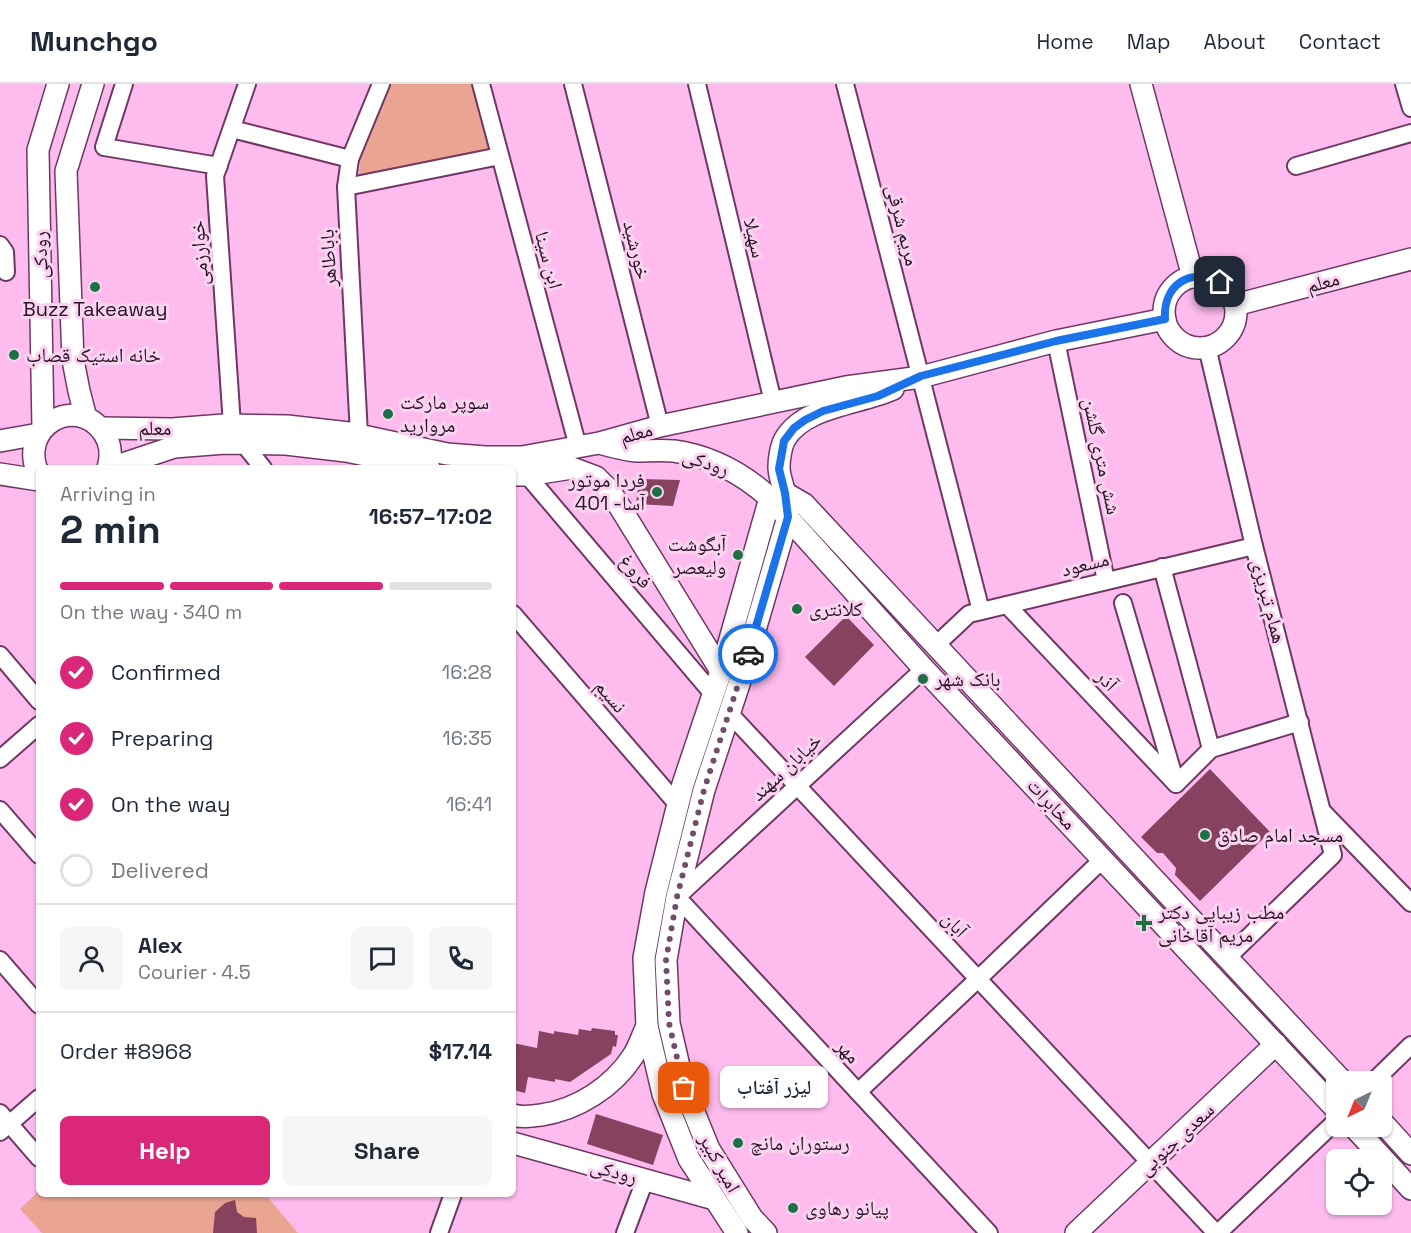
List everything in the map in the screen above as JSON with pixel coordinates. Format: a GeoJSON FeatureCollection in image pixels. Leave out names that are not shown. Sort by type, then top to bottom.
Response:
{"type":"FeatureCollection","features":[{"type":"Feature","properties":{"kind":"main road","name":"رودکی"},"geometry":{"type":"LineString","coordinates":[[36,469],[33,450],[41,431],[38,150],[58,84]]}},
{"type":"Feature","properties":{"kind":"main road","name":"رودکی"},"geometry":{"type":"LineString","coordinates":[[93,84],[66,171],[73,360],[79,391],[93,423],[105,435],[117,465]]}},
{"type":"Feature","properties":{"kind":"main road"},"geometry":{"type":"LineString","coordinates":[[1141,84],[1193,277]]}},
{"type":"Feature","properties":{"kind":"main road","name":"معلم"},"geometry":{"type":"LineString","coordinates":[[1235,305],[1411,259]]}},
{"type":"Feature","properties":{"kind":"main road"},"geometry":{"type":"LineString","coordinates":[[1203,276],[1220,282],[1227,288],[1235,305],[1234,324],[1230,332],[1224,339],[1207,347],[1198,348],[1180,341],[1173,335],[1165,319],[1164,309],[1170,292],[1185,279],[1193,277],[1203,276]]}},
{"type":"Feature","properties":{"kind":"main road","name":"معلم"},"geometry":{"type":"LineString","coordinates":[[0,441],[41,431],[59,418],[77,416],[93,423],[172,429],[232,425],[287,426],[359,435],[447,453],[522,457],[599,443],[660,426],[846,387],[921,376],[1056,341],[1165,319]]}},
{"type":"Feature","properties":{"kind":"main road"},"geometry":{"type":"LineString","coordinates":[[777,495],[780,456],[784,441],[794,428],[823,411],[878,396],[921,376]]}},
{"type":"Feature","properties":{"kind":"main road","name":"معلم"},"geometry":{"type":"LineString","coordinates":[[124,465],[174,447],[225,443],[286,444],[346,451],[383,463],[401,465]]}},
{"type":"Feature","properties":{"kind":"main road","name":"رودکی"},"geometry":{"type":"LineString","coordinates":[[599,443],[633,451],[672,451],[701,456],[733,470],[777,495]]}},
{"type":"Feature","properties":{"kind":"main road"},"geometry":{"type":"LineString","coordinates":[[520,475],[572,468],[596,477],[610,490],[720,672],[741,678]]}},
{"type":"Feature","properties":{"kind":"main road"},"geometry":{"type":"LineString","coordinates":[[0,474],[36,480]]}},
{"type":"Feature","properties":{"kind":"main road","name":"مخابرات"},"geometry":{"type":"LineString","coordinates":[[777,495],[788,517],[924,669],[1326,1098]]}},
{"type":"Feature","properties":{"kind":"main road","name":"مخابرات"},"geometry":{"type":"LineString","coordinates":[[777,495],[804,504],[1334,1071]]}},
{"type":"Feature","properties":{"kind":"main road","name":"امیر کبیر"},"geometry":{"type":"LineString","coordinates":[[737,1233],[689,1159],[663,1094],[647,1026],[644,958],[656,892],[683,784],[777,495]]}},
{"type":"Feature","properties":{"kind":"main road","name":"امیر کبیر"},"geometry":{"type":"LineString","coordinates":[[766,1233],[752,1218],[709,1149],[684,1088],[669,1023],[666,960],[677,897],[704,790],[741,678],[788,517]]}},
{"type":"Feature","properties":{"kind":"main road"},"geometry":{"type":"LineString","coordinates":[[1057,810],[1073,792]]}},
{"type":"Feature","properties":{"kind":"main road"},"geometry":{"type":"LineString","coordinates":[[516,1116],[554,1113],[585,1101],[612,1082],[633,1056],[647,1026]]}},
{"type":"Feature","properties":{"kind":"main road","name":"سعدى جنوبی"},"geometry":{"type":"LineString","coordinates":[[1076,1233],[1276,1044]]}},
{"type":"Feature","properties":{"kind":"main road"},"geometry":{"type":"LineString","coordinates":[[1392,1133],[1411,1154]]}},
{"type":"Feature","properties":{"kind":"main road"},"geometry":{"type":"LineString","coordinates":[[1363,1137],[1411,1189]]}},
{"type":"Feature","properties":{"kind":"main road","name":"رودکى"},"geometry":{"type":"LineString","coordinates":[[516,1144],[714,1198]]}},
{"type":"Feature","properties":{"kind":"street"},"geometry":{"type":"LineString","coordinates":[[124,84],[104,147],[219,166]]}},
{"type":"Feature","properties":{"kind":"street","name":"خوارزمی"},"geometry":{"type":"LineString","coordinates":[[232,425],[215,176],[247,84]]}},
{"type":"Feature","properties":{"kind":"street","name":"باباطاهر"},"geometry":{"type":"LineString","coordinates":[[359,435],[346,187],[350,159],[381,84]]}},
{"type":"Feature","properties":{"kind":"street","name":"ابن سینا"},"geometry":{"type":"LineString","coordinates":[[481,84],[578,447]]}},
{"type":"Feature","properties":{"kind":"street","name":"خورشید"},"geometry":{"type":"LineString","coordinates":[[573,84],[660,426]]}},
{"type":"Feature","properties":{"kind":"street","name":"سهیلا"},"geometry":{"type":"LineString","coordinates":[[697,84],[773,402]]}},
{"type":"Feature","properties":{"kind":"street","name":"مریم شرقی"},"geometry":{"type":"LineString","coordinates":[[845,84],[981,611]]}},
{"type":"Feature","properties":{"kind":"street"},"geometry":{"type":"LineString","coordinates":[[1404,84],[1411,108]]}},
{"type":"Feature","properties":{"kind":"street"},"geometry":{"type":"LineString","coordinates":[[232,129],[350,159]]}},
{"type":"Feature","properties":{"kind":"street"},"geometry":{"type":"LineString","coordinates":[[1296,166],[1411,133]]}},
{"type":"Feature","properties":{"kind":"street"},"geometry":{"type":"LineString","coordinates":[[346,187],[500,156]]}},
{"type":"Feature","properties":{"kind":"street"},"geometry":{"type":"LineString","coordinates":[[0,245],[5,252],[3,272],[23,268]]}},
{"type":"Feature","properties":{"kind":"street","name":"شش متری گلشن"},"geometry":{"type":"LineString","coordinates":[[1056,341],[1106,580]]}},
{"type":"Feature","properties":{"kind":"street","name":"همام تبریزی"},"geometry":{"type":"LineString","coordinates":[[1207,347],[1254,546],[1333,855],[1228,957]]}},
{"type":"Feature","properties":{"kind":"street"},"geometry":{"type":"LineString","coordinates":[[243,443],[261,465]]}},
{"type":"Feature","properties":{"kind":"street","name":"فروغ"},"geometry":{"type":"LineString","coordinates":[[520,475],[713,694]]}},
{"type":"Feature","properties":{"kind":"street","name":"مسعود"},"geometry":{"type":"LineString","coordinates":[[936,645],[969,614],[1254,546]]}},
{"type":"Feature","properties":{"kind":"street"},"geometry":{"type":"LineString","coordinates":[[1162,567],[1211,749]]}},
{"type":"Feature","properties":{"kind":"street"},"geometry":{"type":"LineString","coordinates":[[1123,603],[1176,784],[1211,749],[1300,722]]}},
{"type":"Feature","properties":{"kind":"street","name":"آذر"},"geometry":{"type":"LineString","coordinates":[[1007,605],[1176,784]]}},
{"type":"Feature","properties":{"kind":"street","name":"نسیم"},"geometry":{"type":"LineString","coordinates":[[516,617],[678,805]]}},
{"type":"Feature","properties":{"kind":"street"},"geometry":{"type":"LineString","coordinates":[[0,655],[36,697]]}},
{"type":"Feature","properties":{"kind":"street","name":"خیابان سهند"},"geometry":{"type":"LineString","coordinates":[[677,897],[924,669]]}},
{"type":"Feature","properties":{"kind":"street","name":"آبان"},"geometry":{"type":"LineString","coordinates":[[729,713],[1217,1233]]}},
{"type":"Feature","properties":{"kind":"street"},"geometry":{"type":"LineString","coordinates":[[0,759],[36,728]]}},
{"type":"Feature","properties":{"kind":"street"},"geometry":{"type":"LineString","coordinates":[[0,810],[36,852]]}},
{"type":"Feature","properties":{"kind":"street"},"geometry":{"type":"LineString","coordinates":[[1322,810],[1411,903]]}},
{"type":"Feature","properties":{"kind":"street"},"geometry":{"type":"LineString","coordinates":[[858,1092],[1103,859]]}},
{"type":"Feature","properties":{"kind":"street"},"geometry":{"type":"LineString","coordinates":[[656,892],[677,897]]}},
{"type":"Feature","properties":{"kind":"street","name":"مهر"},"geometry":{"type":"LineString","coordinates":[[677,897],[989,1233]]}},
{"type":"Feature","properties":{"kind":"street"},"geometry":{"type":"LineString","coordinates":[[0,960],[36,1002]]}},
{"type":"Feature","properties":{"kind":"street"},"geometry":{"type":"LineString","coordinates":[[1384,1071],[1411,1045]]}},
{"type":"Feature","properties":{"kind":"street"},"geometry":{"type":"LineString","coordinates":[[36,1100],[3,1123],[36,1155]]}},
{"type":"Feature","properties":{"kind":"street"},"geometry":{"type":"LineString","coordinates":[[1217,1233],[1326,1130]]}},
{"type":"Feature","properties":{"kind":"street"},"geometry":{"type":"LineString","coordinates":[[625,1233],[645,1180]]}},
{"type":"Feature","properties":{"kind":"street"},"geometry":{"type":"LineString","coordinates":[[439,1233],[452,1197]]}},
{"type":"Feature","properties":{"kind":"shaded area"},"geometry":{"type":"Polygon","coordinates":[[[388,84],[476,84],[494,152],[358,179],[362,150],[388,84]]]}},
{"type":"Feature","properties":{"kind":"shaded area"},"geometry":{"type":"Polygon","coordinates":[[[36,1194],[36,1197],[268,1197],[298,1233],[42,1233],[20,1209],[36,1194]]]}},
{"type":"Feature","properties":{"kind":"building","name":"فردا موتور 401 -آسا"},"geometry":{"type":"Polygon","coordinates":[[[639,479],[680,480],[673,506],[636,504],[639,479]]]}},
{"type":"Feature","properties":{"kind":"building"},"geometry":{"type":"Polygon","coordinates":[[[846,616],[874,645],[834,686],[805,657],[846,616]]]}},
{"type":"Feature","properties":{"kind":"building","name":"مسجد امام صادق"},"geometry":{"type":"Polygon","coordinates":[[[1210,769],[1270,832],[1200,901],[1175,875],[1176,868],[1163,853],[1157,853],[1141,837],[1210,769]]]}},
{"type":"Feature","properties":{"kind":"building"},"geometry":{"type":"Polygon","coordinates":[[[592,1028],[615,1031],[615,1035],[618,1035],[616,1047],[613,1046],[611,1054],[570,1082],[528,1077],[525,1093],[516,1091],[516,1044],[537,1048],[539,1031],[578,1035],[579,1029],[591,1031],[592,1028]]]}},
{"type":"Feature","properties":{"kind":"building"},"geometry":{"type":"Polygon","coordinates":[[[596,1114],[663,1135],[653,1165],[587,1144],[596,1114]]]}},
{"type":"Feature","properties":{"kind":"building"},"geometry":{"type":"Polygon","coordinates":[[[235,1200],[237,1212],[244,1217],[256,1218],[257,1233],[213,1233],[215,1212],[225,1203],[235,1200]]]}},
{"type":"Feature","properties":{"kind":"way so far"},"geometry":{"type":"LineString","coordinates":[[684,1088],[669,1023],[666,960],[677,897],[704,790],[748,654]]}},
{"type":"Feature","properties":{"kind":"place","name":"Buzz Takeaway"},"geometry":{"type":"Point","coordinates":[95,287]}},
{"type":"Feature","properties":{"kind":"place","name":"خانه استیک قصاب"},"geometry":{"type":"Point","coordinates":[14,355]}},
{"type":"Feature","properties":{"kind":"place","name":"سوپر مارکت مروارید"},"geometry":{"type":"Point","coordinates":[388,414]}},
{"type":"Feature","properties":{"kind":"place","name":"فردا موتور 401 -آسا"},"geometry":{"type":"Point","coordinates":[657,492]}},
{"type":"Feature","properties":{"kind":"place","name":"آبگوشت ولیعصر"},"geometry":{"type":"Point","coordinates":[738,555]}},
{"type":"Feature","properties":{"kind":"place","name":"کلانتری"},"geometry":{"type":"Point","coordinates":[797,609]}},
{"type":"Feature","properties":{"kind":"place","name":"بانک شهر"},"geometry":{"type":"Point","coordinates":[923,679]}},
{"type":"Feature","properties":{"kind":"place","name":"مسجد امام صادق"},"geometry":{"type":"Point","coordinates":[1205,835]}},
{"type":"Feature","properties":{"kind":"place","name":"مطب زیبایی دکتر مریم آقاخانی"},"geometry":{"type":"Point","coordinates":[1144,923]}},
{"type":"Feature","properties":{"kind":"place","name":"لیزر آفتاب"},"geometry":{"type":"Point","coordinates":[684,1088]}},
{"type":"Feature","properties":{"kind":"place","name":"رستوران مانچ"},"geometry":{"type":"Point","coordinates":[738,1143]}},
{"type":"Feature","properties":{"kind":"place","name":"پیانو رهاوی"},"geometry":{"type":"Point","coordinates":[793,1208]}},
{"type":"Feature","properties":{"kind":"route"},"geometry":{"type":"LineString","coordinates":[[748,654],[788,517],[779,469],[784,441],[794,428],[823,411],[878,396],[921,376],[1056,341],[1165,319],[1166,300],[1170,292],[1185,279],[1203,276],[1220,282]]}}]}
